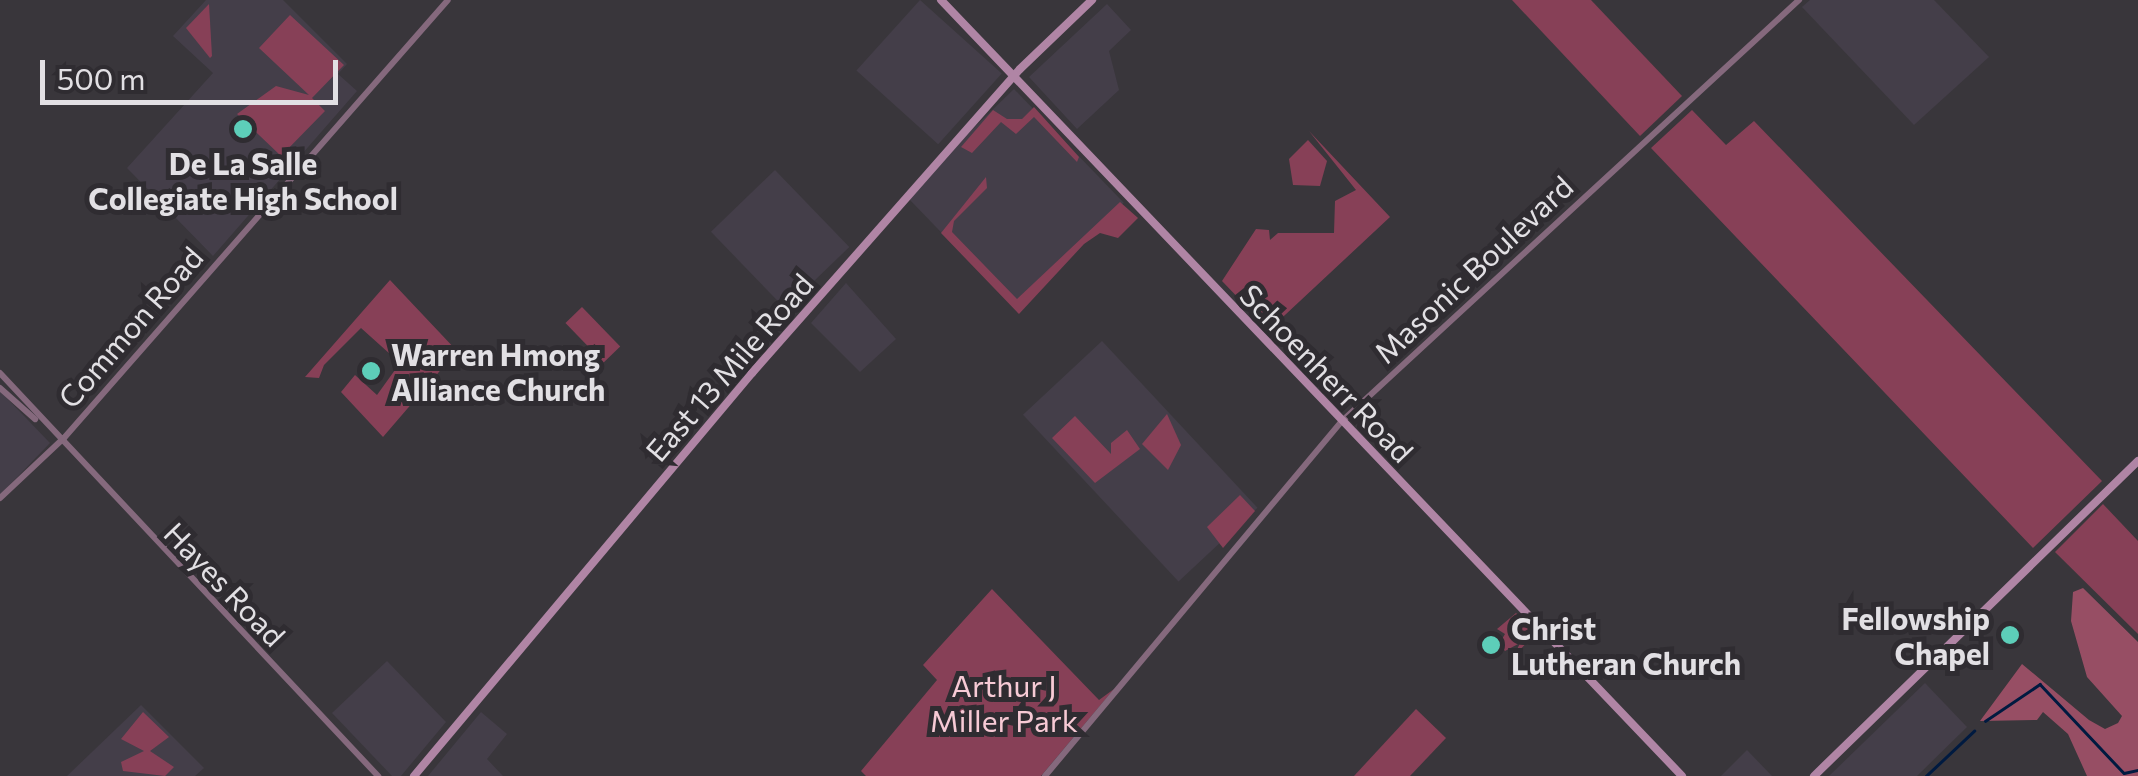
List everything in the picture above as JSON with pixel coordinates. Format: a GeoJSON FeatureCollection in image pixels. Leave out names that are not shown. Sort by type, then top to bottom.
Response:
{"type":"FeatureCollection","features":[{"type":"Feature","properties":{"kind":"main road","name":"Schoenherr Road"},"geometry":{"type":"LineString","coordinates":[[941,0],[1682,776]]}},
{"type":"Feature","properties":{"kind":"main road","name":"East 13 Mile Road"},"geometry":{"type":"LineString","coordinates":[[414,776],[731,398],[1014,76],[1092,0]]}},
{"type":"Feature","properties":{"kind":"main road"},"geometry":{"type":"LineString","coordinates":[[1814,776],[2138,460]]}},
{"type":"Feature","properties":{"kind":"street","name":"Common Road"},"geometry":{"type":"LineString","coordinates":[[0,498],[59,442],[448,0]]}},
{"type":"Feature","properties":{"kind":"street","name":"Masonic Boulevard"},"geometry":{"type":"LineString","coordinates":[[1045,776],[1341,422],[1799,0]]}},
{"type":"Feature","properties":{"kind":"street","name":"Hayes Road"},"geometry":{"type":"LineString","coordinates":[[1,380],[378,776]]}},
{"type":"Feature","properties":{"kind":"shaded area","name":"De La Salle Collegiate High School"},"geometry":{"type":"Polygon","coordinates":[[[206,0],[283,0],[347,64],[338,74],[357,91],[213,256],[127,168],[213,73],[173,36],[206,0]]]}},
{"type":"Feature","properties":{"kind":"shaded area"},"geometry":{"type":"Polygon","coordinates":[[[920,0],[1002,74],[938,144],[856,71],[920,0]]]}},
{"type":"Feature","properties":{"kind":"shaded area"},"geometry":{"type":"Polygon","coordinates":[[[1810,0],[1934,0],[1989,57],[1914,125],[1802,7],[1810,0]]]}},
{"type":"Feature","properties":{"kind":"shaded area"},"geometry":{"type":"Polygon","coordinates":[[[1107,4],[1131,30],[1109,51],[1119,90],[1077,129],[1029,77],[1107,4]]]}},
{"type":"Feature","properties":{"kind":"shaded area"},"geometry":{"type":"Polygon","coordinates":[[[1014,89],[1124,203],[1014,308],[905,195],[1014,89]]]}},
{"type":"Feature","properties":{"kind":"shaded area"},"geometry":{"type":"Polygon","coordinates":[[[775,170],[849,247],[785,309],[711,232],[775,170]]]}},
{"type":"Feature","properties":{"kind":"shaded area"},"geometry":{"type":"Polygon","coordinates":[[[846,283],[896,339],[860,372],[811,323],[846,283]]]}},
{"type":"Feature","properties":{"kind":"shaded area"},"geometry":{"type":"Polygon","coordinates":[[[1102,341],[1257,508],[1179,581],[1023,415],[1102,341]]]}},
{"type":"Feature","properties":{"kind":"shaded area"},"geometry":{"type":"Polygon","coordinates":[[[0,391],[50,443],[0,495],[0,391]]]}},
{"type":"Feature","properties":{"kind":"shaded area"},"geometry":{"type":"Polygon","coordinates":[[[2083,588],[2138,642],[2138,776],[2087,776],[2068,734],[2043,712],[2037,720],[1980,721],[2022,664],[2089,720],[2105,729],[2118,723],[2122,716],[2087,677],[2071,621],[2073,592],[2083,588]]]}},
{"type":"Feature","properties":{"kind":"shaded area"},"geometry":{"type":"Polygon","coordinates":[[[387,661],[446,722],[401,776],[392,776],[332,713],[387,661]]]}},
{"type":"Feature","properties":{"kind":"shaded area"},"geometry":{"type":"Polygon","coordinates":[[[1925,683],[1967,727],[1917,776],[1829,776],[1925,683]]]}},
{"type":"Feature","properties":{"kind":"shaded area"},"geometry":{"type":"Polygon","coordinates":[[[141,705],[204,768],[195,776],[67,776],[141,705]]]}},
{"type":"Feature","properties":{"kind":"shaded area"},"geometry":{"type":"Polygon","coordinates":[[[481,712],[507,734],[487,759],[503,776],[428,776],[481,712]]]}},
{"type":"Feature","properties":{"kind":"shaded area"},"geometry":{"type":"Polygon","coordinates":[[[1747,750],[1772,776],[1721,776],[1747,750]]]}},
{"type":"Feature","properties":{"kind":"green space"},"geometry":{"type":"Polygon","coordinates":[[[1512,0],[1591,0],[1682,96],[1640,136],[1512,0]]]}},
{"type":"Feature","properties":{"kind":"green space"},"geometry":{"type":"Polygon","coordinates":[[[209,4],[212,56],[210,58],[186,28],[209,4]]]}},
{"type":"Feature","properties":{"kind":"green space"},"geometry":{"type":"Polygon","coordinates":[[[290,15],[344,65],[312,98],[325,111],[281,156],[237,114],[276,86],[309,95],[259,48],[290,15]]]}},
{"type":"Feature","properties":{"kind":"green space"},"geometry":{"type":"Polygon","coordinates":[[[1034,107],[1079,157],[1077,162],[1034,117],[1016,134],[1001,122],[972,153],[961,147],[993,110],[1007,119],[1022,119],[1034,107]]]}},
{"type":"Feature","properties":{"kind":"green space"},"geometry":{"type":"Polygon","coordinates":[[[1692,110],[1726,145],[1754,121],[2102,481],[2033,548],[1651,148],[1692,110]]]}},
{"type":"Feature","properties":{"kind":"green space"},"geometry":{"type":"Polygon","coordinates":[[[1309,131],[1390,217],[1269,330],[1222,281],[1256,229],[1269,230],[1270,240],[1278,233],[1334,233],[1335,201],[1356,190],[1309,131]]]}},
{"type":"Feature","properties":{"kind":"green space"},"geometry":{"type":"Polygon","coordinates":[[[1308,140],[1327,161],[1320,186],[1293,185],[1289,159],[1308,140]]]}},
{"type":"Feature","properties":{"kind":"green space"},"geometry":{"type":"Polygon","coordinates":[[[986,177],[987,188],[954,221],[952,232],[1017,299],[1120,202],[1138,218],[1118,238],[1100,233],[1084,244],[1019,314],[941,233],[986,177]]]}},
{"type":"Feature","properties":{"kind":"green space"},"geometry":{"type":"Polygon","coordinates":[[[390,280],[457,351],[383,437],[341,392],[355,375],[377,395],[400,363],[361,328],[324,365],[319,378],[305,377],[390,280]]]}},
{"type":"Feature","properties":{"kind":"green space"},"geometry":{"type":"Polygon","coordinates":[[[582,307],[620,347],[604,363],[565,323],[582,307]]]}},
{"type":"Feature","properties":{"kind":"green space"},"geometry":{"type":"Polygon","coordinates":[[[1167,414],[1181,445],[1168,470],[1142,444],[1167,414]]]}},
{"type":"Feature","properties":{"kind":"green space"},"geometry":{"type":"Polygon","coordinates":[[[1075,416],[1111,454],[1111,443],[1127,430],[1140,449],[1095,483],[1052,438],[1075,416]]]}},
{"type":"Feature","properties":{"kind":"green space"},"geometry":{"type":"Polygon","coordinates":[[[1240,495],[1255,511],[1223,548],[1207,527],[1240,495]]]}},
{"type":"Feature","properties":{"kind":"green space"},"geometry":{"type":"Polygon","coordinates":[[[2103,504],[2138,541],[2138,634],[2055,552],[2103,504]]]}},
{"type":"Feature","properties":{"kind":"green space","name":"Arthur J Miller Park"},"geometry":{"type":"Polygon","coordinates":[[[992,589],[1099,700],[1114,689],[1041,776],[866,776],[861,771],[937,680],[923,665],[992,589]]]}},
{"type":"Feature","properties":{"kind":"green space"},"geometry":{"type":"Polygon","coordinates":[[[1516,613],[1536,633],[1514,656],[1520,643],[1505,651],[1499,644],[1505,634],[1497,629],[1516,613]]]}},
{"type":"Feature","properties":{"kind":"green space"},"geometry":{"type":"Polygon","coordinates":[[[1416,709],[1446,738],[1410,776],[1354,776],[1416,709]]]}},
{"type":"Feature","properties":{"kind":"green space"},"geometry":{"type":"Polygon","coordinates":[[[143,712],[169,737],[150,751],[174,767],[165,776],[123,771],[121,762],[144,751],[121,739],[143,712]]]}},
{"type":"Feature","properties":{"kind":"waterway"},"geometry":{"type":"LineString","coordinates":[[1985,721],[2040,684],[2124,773],[2138,770]]}},
{"type":"Feature","properties":{"kind":"waterway"},"geometry":{"type":"LineString","coordinates":[[1926,776],[1974,731]]}},
{"type":"Feature","properties":{"kind":"place","name":"De La Salle Collegiate High School"},"geometry":{"type":"Point","coordinates":[243,129]}},
{"type":"Feature","properties":{"kind":"place","name":"Warren Hmong Alliance Church"},"geometry":{"type":"Point","coordinates":[371,371]}},
{"type":"Feature","properties":{"kind":"place","name":"Fellowship Chapel"},"geometry":{"type":"Point","coordinates":[2010,635]}},
{"type":"Feature","properties":{"kind":"place","name":"Christ Lutheran Church"},"geometry":{"type":"Point","coordinates":[1491,645]}}]}
